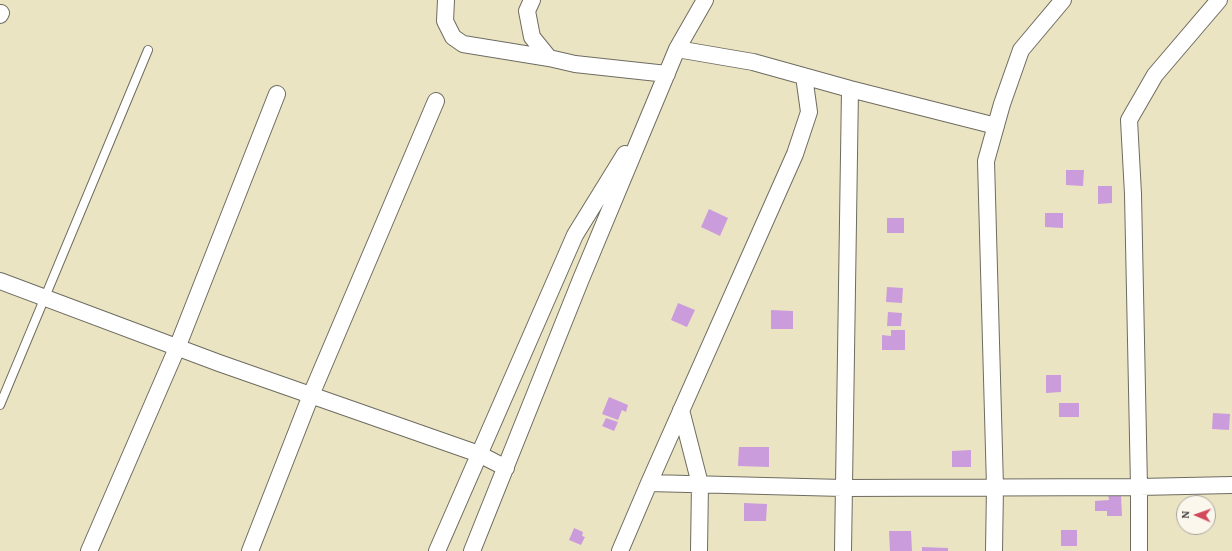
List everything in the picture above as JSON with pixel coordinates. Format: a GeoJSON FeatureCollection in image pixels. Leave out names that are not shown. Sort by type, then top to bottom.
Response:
{"type":"FeatureCollection","features":[{"type":"Feature","properties":{"kind":"street"},"geometry":{"type":"LineString","coordinates":[[446,0],[445,21],[453,37],[463,44],[549,58],[575,64],[667,74]]}},
{"type":"Feature","properties":{"kind":"street"},"geometry":{"type":"LineString","coordinates":[[532,0],[527,11],[532,36],[549,58]]}},
{"type":"Feature","properties":{"kind":"street"},"geometry":{"type":"LineString","coordinates":[[472,551],[581,279],[677,49],[705,0]]}},
{"type":"Feature","properties":{"kind":"street"},"geometry":{"type":"LineString","coordinates":[[994,551],[995,487],[986,161],[1002,104],[1021,50],[1063,0]]}},
{"type":"Feature","properties":{"kind":"street"},"geometry":{"type":"LineString","coordinates":[[1139,551],[1133,194],[1129,120],[1154,75],[1218,0]]}},
{"type":"Feature","properties":{"kind":"street"},"geometry":{"type":"LineString","coordinates":[[677,49],[753,62],[850,89],[996,126]]}},
{"type":"Feature","properties":{"kind":"street"},"geometry":{"type":"LineString","coordinates":[[620,551],[795,154],[808,112],[804,76]]}},
{"type":"Feature","properties":{"kind":"street"},"geometry":{"type":"LineString","coordinates":[[843,551],[850,89]]}},
{"type":"Feature","properties":{"kind":"street"},"geometry":{"type":"LineString","coordinates":[[89,551],[177,348],[277,94]]}},
{"type":"Feature","properties":{"kind":"street"},"geometry":{"type":"LineString","coordinates":[[250,551],[311,395],[436,101]]}},
{"type":"Feature","properties":{"kind":"street"},"geometry":{"type":"LineString","coordinates":[[437,551],[575,235],[651,111]]}},
{"type":"Feature","properties":{"kind":"street"},"geometry":{"type":"LineString","coordinates":[[0,281],[177,348],[479,454],[506,468]]}},
{"type":"Feature","properties":{"kind":"street"},"geometry":{"type":"LineString","coordinates":[[681,410],[700,484],[699,551]]}},
{"type":"Feature","properties":{"kind":"street"},"geometry":{"type":"LineString","coordinates":[[649,483],[843,488],[1139,487],[1232,485]]}},
{"type":"Feature","properties":{"kind":"lane"},"geometry":{"type":"LineString","coordinates":[[0,405],[148,50]]}},
{"type":"Feature","properties":{"kind":"building"},"geometry":{"type":"Polygon","coordinates":[[[1066,170],[1084,170],[1083,186],[1066,185],[1066,170]]]}},
{"type":"Feature","properties":{"kind":"building"},"geometry":{"type":"Polygon","coordinates":[[[1098,186],[1112,186],[1112,203],[1098,204],[1098,186]]]}},
{"type":"Feature","properties":{"kind":"building"},"geometry":{"type":"Polygon","coordinates":[[[709,209],[728,218],[720,236],[701,227],[709,209]]]}},
{"type":"Feature","properties":{"kind":"building"},"geometry":{"type":"Polygon","coordinates":[[[1045,213],[1063,213],[1063,228],[1045,227],[1045,213]]]}},
{"type":"Feature","properties":{"kind":"building"},"geometry":{"type":"Polygon","coordinates":[[[887,218],[904,218],[904,233],[887,233],[887,218]]]}},
{"type":"Feature","properties":{"kind":"building"},"geometry":{"type":"Polygon","coordinates":[[[887,287],[903,288],[902,303],[886,302],[887,287]]]}},
{"type":"Feature","properties":{"kind":"building"},"geometry":{"type":"Polygon","coordinates":[[[678,303],[695,310],[687,327],[671,320],[678,303]]]}},
{"type":"Feature","properties":{"kind":"building"},"geometry":{"type":"Polygon","coordinates":[[[771,310],[793,311],[793,329],[771,329],[771,310]]]}},
{"type":"Feature","properties":{"kind":"building"},"geometry":{"type":"Polygon","coordinates":[[[888,312],[902,313],[901,326],[887,326],[888,312]]]}},
{"type":"Feature","properties":{"kind":"building"},"geometry":{"type":"Polygon","coordinates":[[[891,330],[905,330],[905,350],[882,350],[882,335],[891,336],[891,330]]]}},
{"type":"Feature","properties":{"kind":"building"},"geometry":{"type":"Polygon","coordinates":[[[1046,375],[1061,375],[1061,392],[1046,393],[1046,375]]]}},
{"type":"Feature","properties":{"kind":"building"},"geometry":{"type":"Polygon","coordinates":[[[609,397],[628,405],[626,412],[622,410],[618,420],[602,414],[609,397]]]}},
{"type":"Feature","properties":{"kind":"building"},"geometry":{"type":"Polygon","coordinates":[[[1059,403],[1079,403],[1079,417],[1059,417],[1059,403]]]}},
{"type":"Feature","properties":{"kind":"building"},"geometry":{"type":"Polygon","coordinates":[[[1213,413],[1230,414],[1229,430],[1212,429],[1213,413]]]}},
{"type":"Feature","properties":{"kind":"building"},"geometry":{"type":"Polygon","coordinates":[[[606,418],[618,422],[614,431],[602,426],[606,418]]]}},
{"type":"Feature","properties":{"kind":"building"},"geometry":{"type":"Polygon","coordinates":[[[739,447],[769,447],[769,467],[738,466],[739,447]]]}},
{"type":"Feature","properties":{"kind":"building"},"geometry":{"type":"Polygon","coordinates":[[[971,450],[971,467],[952,467],[952,451],[971,450]]]}},
{"type":"Feature","properties":{"kind":"building"},"geometry":{"type":"Polygon","coordinates":[[[1108,494],[1121,494],[1122,516],[1107,516],[1107,511],[1095,511],[1095,501],[1109,500],[1108,494]]]}},
{"type":"Feature","properties":{"kind":"building"},"geometry":{"type":"Polygon","coordinates":[[[744,503],[767,504],[766,521],[744,521],[744,503]]]}},
{"type":"Feature","properties":{"kind":"building"},"geometry":{"type":"Polygon","coordinates":[[[574,528],[583,532],[582,536],[585,537],[581,545],[569,540],[574,528]]]}},
{"type":"Feature","properties":{"kind":"building"},"geometry":{"type":"Polygon","coordinates":[[[1061,530],[1077,530],[1077,546],[1061,546],[1061,530]]]}},
{"type":"Feature","properties":{"kind":"building"},"geometry":{"type":"Polygon","coordinates":[[[889,531],[911,531],[912,551],[890,551],[889,531]]]}},
{"type":"Feature","properties":{"kind":"building"},"geometry":{"type":"Polygon","coordinates":[[[922,547],[948,548],[948,551],[922,551],[922,547]]]}}]}
